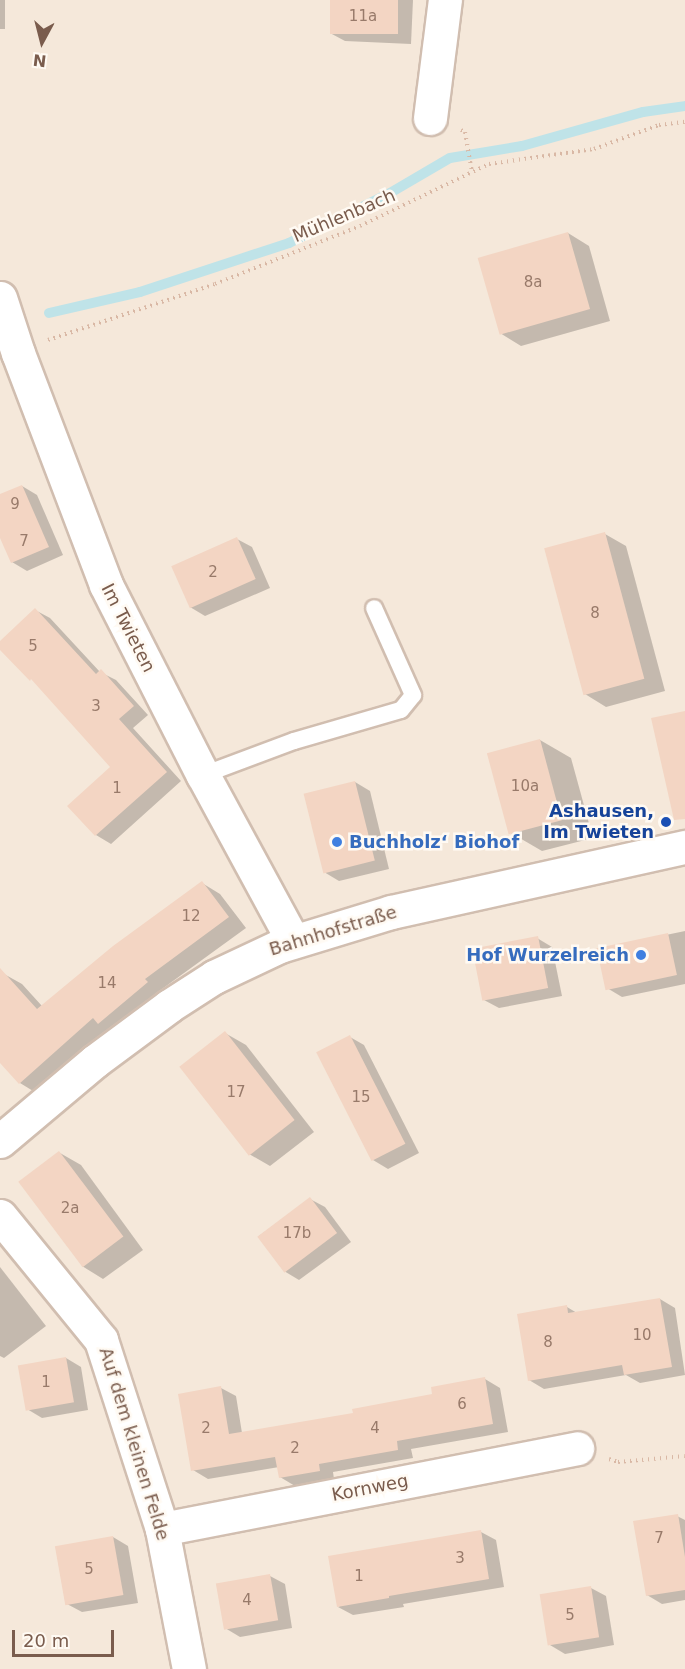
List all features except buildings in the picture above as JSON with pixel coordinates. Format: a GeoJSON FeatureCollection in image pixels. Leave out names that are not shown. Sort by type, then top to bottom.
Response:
{"type":"FeatureCollection","features":[{"type":"Feature","properties":{"kind":"street"},"geometry":{"type":"LineString","coordinates":[[429,118],[445,0]]}},
{"type":"Feature","properties":{"kind":"street","name":"Im Twieten"},"geometry":{"type":"LineString","coordinates":[[0,298],[11,346],[106,585],[203,775],[293,941]]}},
{"type":"Feature","properties":{"kind":"street","name":"Bahnhofstraße"},"geometry":{"type":"LineString","coordinates":[[0,1141],[95,1061],[169,1006],[214,977],[293,941],[391,912],[685,847]]}},
{"type":"Feature","properties":{"kind":"street","name":"Auf dem kleinen Felde"},"geometry":{"type":"LineString","coordinates":[[0,1216],[101,1340],[162,1529],[189,1669]]}},
{"type":"Feature","properties":{"kind":"street","name":"Kornweg"},"geometry":{"type":"LineString","coordinates":[[162,1529],[577,1448]]}},
{"type":"Feature","properties":{"kind":"lane"},"geometry":{"type":"LineString","coordinates":[[203,775],[294,741],[401,710],[413,695],[374,608]]}},
{"type":"Feature","properties":{"kind":"path","name":"Mühlenbach"},"geometry":{"type":"LineString","coordinates":[[11,346],[53,338],[215,284],[360,226],[489,164],[594,149],[658,125],[685,122]]}},
{"type":"Feature","properties":{"kind":"path"},"geometry":{"type":"LineString","coordinates":[[465,132],[472,171]]}},
{"type":"Feature","properties":{"kind":"path"},"geometry":{"type":"LineString","coordinates":[[577,1448],[618,1462],[685,1456]]}},
{"type":"Feature","properties":{"kind":"shaded area"},"geometry":{"type":"Polygon","coordinates":[[[0,0],[685,0],[685,1669],[0,1669],[0,0]]]}},
{"type":"Feature","properties":{"kind":"waterway"},"geometry":{"type":"LineString","coordinates":[[49,313],[140,292],[289,243],[390,193],[450,158],[522,146],[643,112],[685,106]]}},
{"type":"Feature","properties":{"kind":"place","name":"Ashausen, Im Twieten"},"geometry":{"type":"Point","coordinates":[666,822]}},
{"type":"Feature","properties":{"kind":"place","name":"Buchholz‘ Biohof"},"geometry":{"type":"Point","coordinates":[337,842]}},
{"type":"Feature","properties":{"kind":"place","name":"Hof Wurzelreich"},"geometry":{"type":"Point","coordinates":[641,955]}}]}
